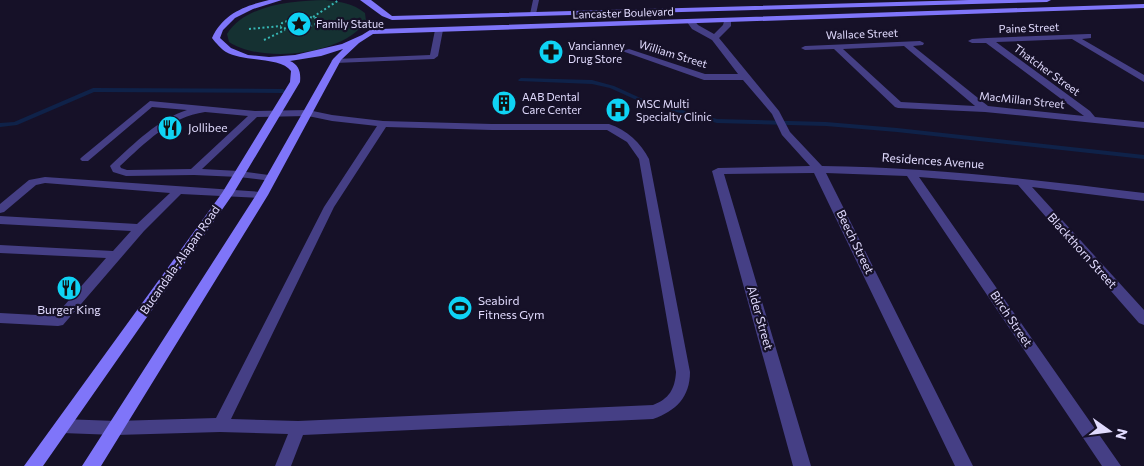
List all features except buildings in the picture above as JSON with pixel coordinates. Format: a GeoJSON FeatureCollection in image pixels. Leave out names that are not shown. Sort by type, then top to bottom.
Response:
{"type":"FeatureCollection","features":[{"type":"Feature","properties":{"kind":"main road"},"geometry":{"type":"LineString","coordinates":[[278,0],[240,13],[226,21],[218,30],[216,38],[220,46],[236,54],[270,59],[300,58],[330,52],[355,43]]}},
{"type":"Feature","properties":{"kind":"main road"},"geometry":{"type":"LineString","coordinates":[[91,466],[262,195],[335,62],[341,54],[380,26],[383,13],[378,7],[364,0]]}},
{"type":"Feature","properties":{"kind":"main road","name":"Lancaster Boulevard"},"geometry":{"type":"LineString","coordinates":[[383,13],[386,17],[392,18],[1047,0]]}},
{"type":"Feature","properties":{"kind":"main road"},"geometry":{"type":"LineString","coordinates":[[240,13],[245,7],[243,2]]}},
{"type":"Feature","properties":{"kind":"main road","name":"Lancaster Boulevard"},"geometry":{"type":"LineString","coordinates":[[373,32],[1144,6]]}},
{"type":"Feature","properties":{"kind":"main road","name":"Bucandala-Alapan Road"},"geometry":{"type":"LineString","coordinates":[[33,466],[227,194],[276,114],[297,76],[296,69],[292,64],[270,59]]}},
{"type":"Feature","properties":{"kind":"street"},"geometry":{"type":"LineString","coordinates":[[715,38],[727,26],[728,20]]}},
{"type":"Feature","properties":{"kind":"street","name":"Beech Street"},"geometry":{"type":"LineString","coordinates":[[691,22],[695,27],[715,38],[744,77],[776,113],[786,132],[814,164],[964,466]]}},
{"type":"Feature","properties":{"kind":"street","name":"Paine Street"},"geometry":{"type":"LineString","coordinates":[[972,41],[1088,36]]}},
{"type":"Feature","properties":{"kind":"street"},"geometry":{"type":"LineString","coordinates":[[1074,37],[1144,79]]}},
{"type":"Feature","properties":{"kind":"street","name":"Thatcher Street"},"geometry":{"type":"LineString","coordinates":[[987,40],[1087,112],[1092,120]]}},
{"type":"Feature","properties":{"kind":"street","name":"Wallace Street"},"geometry":{"type":"LineString","coordinates":[[804,48],[920,43]]}},
{"type":"Feature","properties":{"kind":"street"},"geometry":{"type":"LineString","coordinates":[[906,44],[985,109]]}},
{"type":"Feature","properties":{"kind":"street","name":"MacMillan Street"},"geometry":{"type":"LineString","coordinates":[[835,46],[898,105],[985,109],[1144,125]]}},
{"type":"Feature","properties":{"kind":"street","name":"William Street"},"geometry":{"type":"LineString","coordinates":[[626,51],[704,77],[744,77]]}},
{"type":"Feature","properties":{"kind":"street","name":"Residences Avenue"},"geometry":{"type":"LineString","coordinates":[[718,171],[814,164],[1021,182],[1144,197]]}},
{"type":"Feature","properties":{"kind":"street","name":"Alder Street"},"geometry":{"type":"LineString","coordinates":[[718,171],[802,466]]}},
{"type":"Feature","properties":{"kind":"street","name":"Birch Street"},"geometry":{"type":"LineString","coordinates":[[911,172],[1112,466]]}},
{"type":"Feature","properties":{"kind":"street","name":"Blackthorn Street"},"geometry":{"type":"LineString","coordinates":[[1021,182],[1144,320]]}},
{"type":"Feature","properties":{"kind":"street"},"geometry":{"type":"LineString","coordinates":[[1131,195],[1144,206]]}},
{"type":"Feature","properties":{"kind":"lane"},"geometry":{"type":"LineString","coordinates":[[533,14],[536,0]]}},
{"type":"Feature","properties":{"kind":"lane"},"geometry":{"type":"LineString","coordinates":[[335,62],[431,58],[434,56],[440,30]]}},
{"type":"Feature","properties":{"kind":"lane"},"geometry":{"type":"LineString","coordinates":[[62,426],[116,428],[220,425],[298,428],[653,412],[668,406],[682,389],[683,372],[644,159],[640,150],[626,136],[610,127],[492,127],[383,124],[308,113],[255,114],[150,104],[85,159]]}},
{"type":"Feature","properties":{"kind":"lane"},"geometry":{"type":"LineString","coordinates":[[203,109],[172,118],[147,136],[115,166],[117,170],[126,172],[239,174],[272,178]]}},
{"type":"Feature","properties":{"kind":"lane"},"geometry":{"type":"LineString","coordinates":[[194,172],[255,114]]}},
{"type":"Feature","properties":{"kind":"lane"},"geometry":{"type":"LineString","coordinates":[[220,425],[329,207],[383,124]]}},
{"type":"Feature","properties":{"kind":"lane"},"geometry":{"type":"LineString","coordinates":[[0,210],[33,182],[45,180],[262,195]]}},
{"type":"Feature","properties":{"kind":"lane"},"geometry":{"type":"LineString","coordinates":[[0,318],[58,320],[140,228],[179,190]]}},
{"type":"Feature","properties":{"kind":"lane"},"geometry":{"type":"LineString","coordinates":[[0,220],[140,228]]}},
{"type":"Feature","properties":{"kind":"lane"},"geometry":{"type":"LineString","coordinates":[[0,249],[116,255]]}},
{"type":"Feature","properties":{"kind":"lane"},"geometry":{"type":"LineString","coordinates":[[282,466],[298,428]]}},
{"type":"Feature","properties":{"kind":"path"},"geometry":{"type":"LineString","coordinates":[[312,17],[316,18],[318,23],[307,29],[290,30],[281,26],[289,19],[312,17],[340,0]]}},
{"type":"Feature","properties":{"kind":"green space"},"geometry":{"type":"Polygon","coordinates":[[[325,0],[356,7],[365,13],[366,21],[355,33],[340,42],[302,53],[261,53],[243,49],[229,42],[227,34],[235,24],[258,10],[285,3],[325,0]]]}},
{"type":"Feature","properties":{"kind":"waterway"},"geometry":{"type":"LineString","coordinates":[[521,80],[592,82],[612,87],[645,102],[717,121],[826,124],[1144,157]]}},
{"type":"Feature","properties":{"kind":"waterway"},"geometry":{"type":"LineString","coordinates":[[0,125],[15,124],[93,90],[283,91]]}},
{"type":"Feature","properties":{"kind":"place","name":"Family Statue"},"geometry":{"type":"Point","coordinates":[299,24]}},
{"type":"Feature","properties":{"kind":"place","name":"Vancianney Drug Store"},"geometry":{"type":"Point","coordinates":[551,52]}},
{"type":"Feature","properties":{"kind":"place","name":"AAB Dental Care Center"},"geometry":{"type":"Point","coordinates":[504,103]}},
{"type":"Feature","properties":{"kind":"place","name":"MSC Multi Specialty Clinic"},"geometry":{"type":"Point","coordinates":[618,110]}},
{"type":"Feature","properties":{"kind":"place","name":"Jollibee"},"geometry":{"type":"Point","coordinates":[170,128]}},
{"type":"Feature","properties":{"kind":"place","name":"Burger King"},"geometry":{"type":"Point","coordinates":[69,288]}},
{"type":"Feature","properties":{"kind":"place","name":"Seabird Fitness Gym"},"geometry":{"type":"Point","coordinates":[460,308]}}]}
